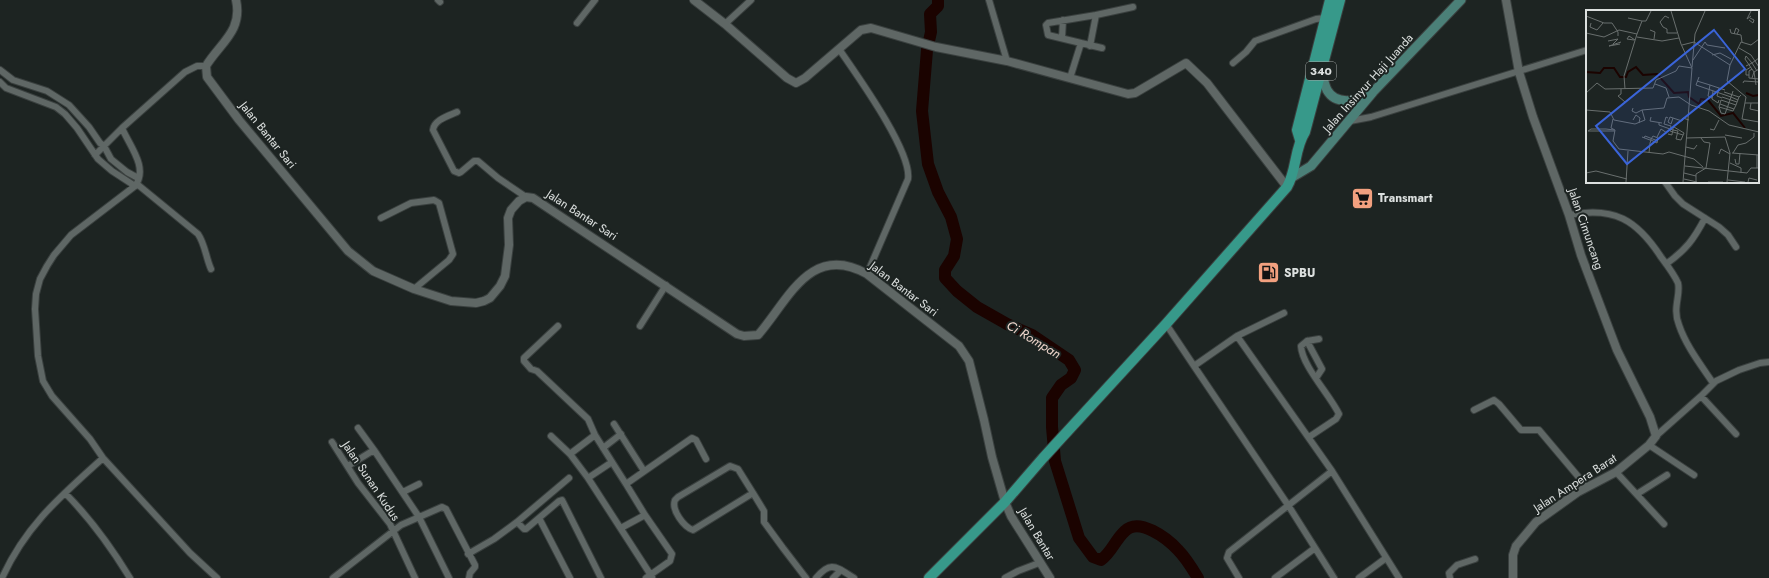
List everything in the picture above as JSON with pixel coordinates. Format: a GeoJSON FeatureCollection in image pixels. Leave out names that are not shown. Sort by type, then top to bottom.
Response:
{"type":"FeatureCollection","features":[{"type":"Feature","properties":{"kind":"main road","name":"340"},"geometry":{"type":"LineString","coordinates":[[1300,140],[1297,130],[1330,0]]}},
{"type":"Feature","properties":{"kind":"main road","name":"340"},"geometry":{"type":"LineString","coordinates":[[1300,140],[1305,132],[1340,0]]}},
{"type":"Feature","properties":{"kind":"main road","name":"Jalan Insinyur Haji Juanda"},"geometry":{"type":"LineString","coordinates":[[1289,182],[1311,166],[1373,92],[1461,0]]}},
{"type":"Feature","properties":{"kind":"main road"},"geometry":{"type":"LineString","coordinates":[[1321,71],[1327,90],[1334,98],[1346,101],[1359,99],[1373,92]]}},
{"type":"Feature","properties":{"kind":"main road"},"geometry":{"type":"LineString","coordinates":[[929,578],[1005,502],[1043,458],[1166,324],[1289,182],[1300,140]]}},
{"type":"Feature","properties":{"kind":"street"},"geometry":{"type":"LineString","coordinates":[[100,151],[122,128],[185,72],[197,66],[206,66],[234,28],[238,8],[236,0]]}},
{"type":"Feature","properties":{"kind":"street"},"geometry":{"type":"LineString","coordinates":[[577,23],[595,0]]}},
{"type":"Feature","properties":{"kind":"street"},"geometry":{"type":"LineString","coordinates":[[694,0],[725,24],[793,82],[799,82],[805,78],[861,30],[871,28],[936,47],[1007,61],[1132,94],[1183,65],[1188,64],[1207,83],[1289,182]]}},
{"type":"Feature","properties":{"kind":"street"},"geometry":{"type":"LineString","coordinates":[[725,24],[751,0]]}},
{"type":"Feature","properties":{"kind":"street"},"geometry":{"type":"LineString","coordinates":[[989,0],[1007,61]]}},
{"type":"Feature","properties":{"kind":"street","name":"Jalan Cimuncang"},"geometry":{"type":"LineString","coordinates":[[1506,0],[1519,72],[1533,118],[1617,350],[1650,417],[1656,436]]}},
{"type":"Feature","properties":{"kind":"street"},"geometry":{"type":"LineString","coordinates":[[1102,48],[1048,35],[1046,25],[1048,23],[1063,20],[1133,8]]}},
{"type":"Feature","properties":{"kind":"street"},"geometry":{"type":"LineString","coordinates":[[1090,46],[1096,15]]}},
{"type":"Feature","properties":{"kind":"street"},"geometry":{"type":"LineString","coordinates":[[1232,63],[1246,52],[1254,42],[1316,19],[1325,18]]}},
{"type":"Feature","properties":{"kind":"street"},"geometry":{"type":"LineString","coordinates":[[1062,38],[1063,20]]}},
{"type":"Feature","properties":{"kind":"street"},"geometry":{"type":"LineString","coordinates":[[1070,78],[1080,43]]}},
{"type":"Feature","properties":{"kind":"street"},"geometry":{"type":"LineString","coordinates":[[839,50],[873,99],[889,126],[903,154],[908,172],[908,179],[867,274]]}},
{"type":"Feature","properties":{"kind":"street"},"geometry":{"type":"LineString","coordinates":[[1350,121],[1371,118],[1586,50]]}},
{"type":"Feature","properties":{"kind":"street","name":"Jalan Bantar Sari"},"geometry":{"type":"LineString","coordinates":[[206,66],[207,76],[239,120],[348,251],[373,271],[414,289],[451,301],[476,303],[484,302],[490,298],[500,286],[505,276],[509,245],[508,218],[516,204],[526,197],[534,198],[666,285],[736,334],[744,336],[758,335],[797,283],[813,272],[830,266],[844,265],[867,274],[950,339],[966,354],[1005,502]]}},
{"type":"Feature","properties":{"kind":"street"},"geometry":{"type":"LineString","coordinates":[[0,70],[13,80],[47,91],[69,105],[89,127],[100,143],[100,151]]}},
{"type":"Feature","properties":{"kind":"street"},"geometry":{"type":"LineString","coordinates":[[0,82],[6,88],[56,106],[71,119],[100,151],[112,171],[137,182]]}},
{"type":"Feature","properties":{"kind":"street"},"geometry":{"type":"LineString","coordinates":[[457,112],[434,124],[432,130],[454,171],[456,173],[461,172],[474,161],[478,161],[498,178],[526,197]]}},
{"type":"Feature","properties":{"kind":"street"},"geometry":{"type":"LineString","coordinates":[[122,128],[138,161],[140,170],[137,182],[71,235],[54,255],[40,279],[36,294],[35,309],[38,356],[43,382],[52,396],[90,439],[103,458],[190,553],[217,578]]}},
{"type":"Feature","properties":{"kind":"street"},"geometry":{"type":"LineString","coordinates":[[100,151],[127,172],[198,234],[203,241],[206,257],[211,269]]}},
{"type":"Feature","properties":{"kind":"street"},"geometry":{"type":"LineString","coordinates":[[1666,183],[1674,196],[1683,204],[1728,235],[1736,248]]}},
{"type":"Feature","properties":{"kind":"street"},"geometry":{"type":"LineString","coordinates":[[381,218],[410,203],[434,200],[439,204],[453,254],[449,260],[414,289]]}},
{"type":"Feature","properties":{"kind":"street"},"geometry":{"type":"LineString","coordinates":[[1569,214],[1598,211],[1621,217],[1647,238],[1666,264],[1678,286],[1675,313],[1679,327],[1713,383]]}},
{"type":"Feature","properties":{"kind":"street"},"geometry":{"type":"LineString","coordinates":[[1666,264],[1686,248],[1695,237],[1705,218]]}},
{"type":"Feature","properties":{"kind":"street"},"geometry":{"type":"LineString","coordinates":[[640,326],[666,285]]}},
{"type":"Feature","properties":{"kind":"street"},"geometry":{"type":"LineString","coordinates":[[1194,366],[1237,336],[1284,313]]}},
{"type":"Feature","properties":{"kind":"street"},"geometry":{"type":"LineString","coordinates":[[1166,324],[1288,505],[1334,578]]}},
{"type":"Feature","properties":{"kind":"street"},"geometry":{"type":"LineString","coordinates":[[550,436],[570,454],[588,478],[650,577],[670,561],[672,556],[595,435],[590,421],[537,371],[531,369],[524,361],[524,358],[558,326]]}},
{"type":"Feature","properties":{"kind":"street"},"geometry":{"type":"LineString","coordinates":[[1237,336],[1332,470],[1399,578]]}},
{"type":"Feature","properties":{"kind":"street"},"geometry":{"type":"LineString","coordinates":[[1309,437],[1336,419],[1339,414],[1302,353],[1301,346],[1307,341],[1319,339]]}},
{"type":"Feature","properties":{"kind":"street"},"geometry":{"type":"LineString","coordinates":[[1307,341],[1322,369],[1316,378]]}},
{"type":"Feature","properties":{"kind":"street"},"geometry":{"type":"LineString","coordinates":[[1694,475],[1649,445],[1656,436],[1701,396],[1713,383],[1739,370],[1760,363],[1769,362]]}},
{"type":"Feature","properties":{"kind":"street"},"geometry":{"type":"LineString","coordinates":[[1701,396],[1736,434]]}},
{"type":"Feature","properties":{"kind":"street"},"geometry":{"type":"LineString","coordinates":[[1474,410],[1494,400],[1521,430],[1539,430],[1587,487]]}},
{"type":"Feature","properties":{"kind":"street"},"geometry":{"type":"LineString","coordinates":[[614,424],[644,471]]}},
{"type":"Feature","properties":{"kind":"street"},"geometry":{"type":"LineString","coordinates":[[358,428],[419,517],[449,578]]}},
{"type":"Feature","properties":{"kind":"street"},"geometry":{"type":"LineString","coordinates":[[603,448],[621,434]]}},
{"type":"Feature","properties":{"kind":"street"},"geometry":{"type":"LineString","coordinates":[[570,454],[595,435]]}},
{"type":"Feature","properties":{"kind":"street"},"geometry":{"type":"LineString","coordinates":[[626,484],[692,438],[696,440],[706,459]]}},
{"type":"Feature","properties":{"kind":"street","name":"Jalan Sunan Kudus"},"geometry":{"type":"LineString","coordinates":[[332,442],[361,487],[385,516],[415,578]]}},
{"type":"Feature","properties":{"kind":"street","name":"Jalan Ampera Barat"},"geometry":{"type":"LineString","coordinates":[[1513,578],[1513,555],[1516,546],[1536,522],[1587,487],[1616,472],[1649,445]]}},
{"type":"Feature","properties":{"kind":"street"},"geometry":{"type":"LineString","coordinates":[[348,466],[374,450]]}},
{"type":"Feature","properties":{"kind":"street"},"geometry":{"type":"LineString","coordinates":[[2,578],[10,561],[27,533],[47,509],[103,458]]}},
{"type":"Feature","properties":{"kind":"street"},"geometry":{"type":"LineString","coordinates":[[588,478],[612,462]]}},
{"type":"Feature","properties":{"kind":"street"},"geometry":{"type":"LineString","coordinates":[[753,493],[694,530],[686,526],[674,507],[675,500],[678,497],[730,466],[738,469],[753,493],[764,511],[764,522],[806,578]]}},
{"type":"Feature","properties":{"kind":"street"},"geometry":{"type":"LineString","coordinates":[[1239,578],[1227,558],[1228,552],[1332,470]]}},
{"type":"Feature","properties":{"kind":"street"},"geometry":{"type":"LineString","coordinates":[[1616,472],[1664,524]]}},
{"type":"Feature","properties":{"kind":"street"},"geometry":{"type":"LineString","coordinates":[[1637,494],[1667,475]]}},
{"type":"Feature","properties":{"kind":"street"},"geometry":{"type":"LineString","coordinates":[[468,554],[494,539],[517,522],[569,478]]}},
{"type":"Feature","properties":{"kind":"street"},"geometry":{"type":"LineString","coordinates":[[403,492],[419,484]]}},
{"type":"Feature","properties":{"kind":"street"},"geometry":{"type":"LineString","coordinates":[[67,490],[102,535],[130,578]]}},
{"type":"Feature","properties":{"kind":"street"},"geometry":{"type":"LineString","coordinates":[[517,522],[525,529],[562,500],[601,578]]}},
{"type":"Feature","properties":{"kind":"street","name":"Jalan Bantar"},"geometry":{"type":"LineString","coordinates":[[1005,502],[1011,516],[1039,563],[1050,578]]}},
{"type":"Feature","properties":{"kind":"street"},"geometry":{"type":"LineString","coordinates":[[333,578],[401,525],[442,507],[446,509],[475,567],[470,573],[469,578]]}},
{"type":"Feature","properties":{"kind":"street"},"geometry":{"type":"LineString","coordinates":[[620,528],[645,515]]}},
{"type":"Feature","properties":{"kind":"street"},"geometry":{"type":"LineString","coordinates":[[539,518],[570,578]]}},
{"type":"Feature","properties":{"kind":"street"},"geometry":{"type":"LineString","coordinates":[[1275,578],[1315,548]]}},
{"type":"Feature","properties":{"kind":"street"},"geometry":{"type":"LineString","coordinates":[[1359,578],[1386,558]]}},
{"type":"Feature","properties":{"kind":"street"},"geometry":{"type":"LineString","coordinates":[[1450,578],[1449,573],[1454,567],[1475,559]]}},
{"type":"Feature","properties":{"kind":"street"},"geometry":{"type":"LineString","coordinates":[[1005,578],[1039,563]]}},
{"type":"Feature","properties":{"kind":"street"},"geometry":{"type":"LineString","coordinates":[[816,578],[828,567],[836,567],[854,578]]}},
{"type":"Feature","properties":{"kind":"street"},"geometry":{"type":"LineString","coordinates":[[833,578],[841,570]]}},
{"type":"Feature","properties":{"kind":"waterway","name":"Ci Rompan"},"geometry":{"type":"LineString","coordinates":[[938,0],[938,6],[930,14],[931,32],[927,50],[922,111],[928,164],[938,192],[951,217],[957,239],[954,256],[945,270],[945,278],[957,291],[977,307],[1007,324],[1032,335],[1069,360],[1075,370],[1071,378],[1061,385],[1052,398],[1052,427],[1055,461],[1079,538],[1093,557],[1101,560],[1125,531],[1131,527],[1138,526],[1153,531],[1173,545],[1181,553],[1198,578]]}},
{"type":"Feature","properties":{"kind":"place","name":"Transmart"},"geometry":{"type":"Point","coordinates":[1362,198]}},
{"type":"Feature","properties":{"kind":"place","name":"SPBU"},"geometry":{"type":"Point","coordinates":[1269,273]}}]}
